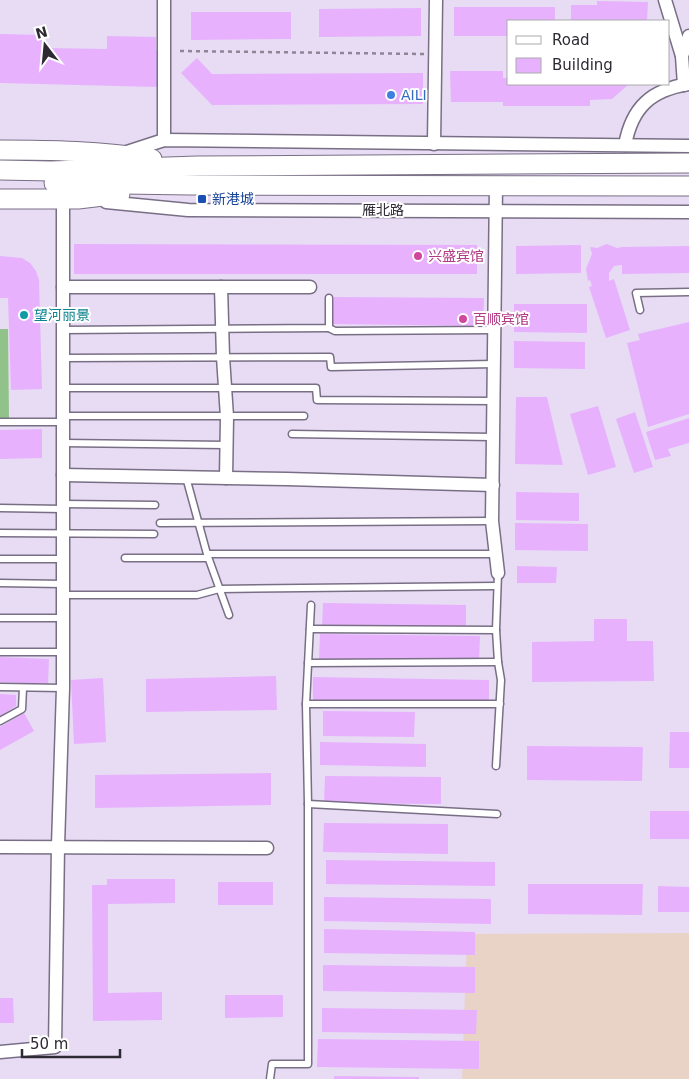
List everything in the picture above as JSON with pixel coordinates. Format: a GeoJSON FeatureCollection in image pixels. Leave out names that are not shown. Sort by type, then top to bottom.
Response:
{"type":"FeatureCollection","features":[{"type":"Feature","properties":{"kind":"main road"},"geometry":{"type":"LineString","coordinates":[[0,150],[57,150],[120,154],[198,166]]}},
{"type":"Feature","properties":{"kind":"main road"},"geometry":{"type":"LineString","coordinates":[[0,182],[198,166],[689,163]]}},
{"type":"Feature","properties":{"kind":"main road"},"geometry":{"type":"LineString","coordinates":[[0,170],[51,177],[190,185]]}},
{"type":"Feature","properties":{"kind":"main road"},"geometry":{"type":"LineString","coordinates":[[0,199],[71,199],[190,185]]}},
{"type":"Feature","properties":{"kind":"main road","name":"雁北路"},"geometry":{"type":"LineString","coordinates":[[190,185],[689,186]]}},
{"type":"Feature","properties":{"kind":"street"},"geometry":{"type":"LineString","coordinates":[[164,0],[164,140]]}},
{"type":"Feature","properties":{"kind":"street"},"geometry":{"type":"LineString","coordinates":[[434,144],[436,0]]}},
{"type":"Feature","properties":{"kind":"street"},"geometry":{"type":"LineString","coordinates":[[624,145],[628,128],[635,112],[647,100],[662,91],[686,85],[682,56],[665,0]]}},
{"type":"Feature","properties":{"kind":"street"},"geometry":{"type":"LineString","coordinates":[[682,56],[689,36]]}},
{"type":"Feature","properties":{"kind":"street"},"geometry":{"type":"LineString","coordinates":[[120,154],[164,140],[689,146]]}},
{"type":"Feature","properties":{"kind":"street"},"geometry":{"type":"LineString","coordinates":[[496,186],[492,521],[497,580]]}},
{"type":"Feature","properties":{"kind":"street"},"geometry":{"type":"LineString","coordinates":[[0,1052],[55,1047],[63,688],[63,287],[71,199]]}},
{"type":"Feature","properties":{"kind":"street","name":"雁北路"},"geometry":{"type":"LineString","coordinates":[[71,199],[188,210],[689,212]]}},
{"type":"Feature","properties":{"kind":"street"},"geometry":{"type":"LineString","coordinates":[[63,287],[310,287]]}},
{"type":"Feature","properties":{"kind":"street"},"geometry":{"type":"LineString","coordinates":[[221,287],[227,417],[226,478]]}},
{"type":"Feature","properties":{"kind":"street"},"geometry":{"type":"LineString","coordinates":[[63,475],[493,485]]}},
{"type":"Feature","properties":{"kind":"street"},"geometry":{"type":"LineString","coordinates":[[0,847],[267,848]]}},
{"type":"Feature","properties":{"kind":"lane"},"geometry":{"type":"LineString","coordinates":[[640,310],[636,293],[689,292]]}},
{"type":"Feature","properties":{"kind":"lane"},"geometry":{"type":"LineString","coordinates":[[329,298],[329,328]]}},
{"type":"Feature","properties":{"kind":"lane"},"geometry":{"type":"LineString","coordinates":[[63,330],[329,328],[335,331],[495,330]]}},
{"type":"Feature","properties":{"kind":"lane"},"geometry":{"type":"LineString","coordinates":[[63,358],[330,357],[331,367],[494,364]]}},
{"type":"Feature","properties":{"kind":"lane"},"geometry":{"type":"LineString","coordinates":[[63,388],[316,388],[317,400],[494,401]]}},
{"type":"Feature","properties":{"kind":"lane"},"geometry":{"type":"LineString","coordinates":[[0,422],[63,419],[304,416]]}},
{"type":"Feature","properties":{"kind":"lane"},"geometry":{"type":"LineString","coordinates":[[292,434],[494,437]]}},
{"type":"Feature","properties":{"kind":"lane"},"geometry":{"type":"LineString","coordinates":[[63,443],[226,444]]}},
{"type":"Feature","properties":{"kind":"lane"},"geometry":{"type":"LineString","coordinates":[[186,477],[197,522],[219,589],[230,615]]}},
{"type":"Feature","properties":{"kind":"lane"},"geometry":{"type":"LineString","coordinates":[[0,508],[155,505]]}},
{"type":"Feature","properties":{"kind":"lane"},"geometry":{"type":"LineString","coordinates":[[160,523],[492,521]]}},
{"type":"Feature","properties":{"kind":"lane"},"geometry":{"type":"LineString","coordinates":[[0,533],[154,534]]}},
{"type":"Feature","properties":{"kind":"lane"},"geometry":{"type":"LineString","coordinates":[[125,558],[495,554]]}},
{"type":"Feature","properties":{"kind":"lane"},"geometry":{"type":"LineString","coordinates":[[0,559],[63,559]]}},
{"type":"Feature","properties":{"kind":"lane"},"geometry":{"type":"LineString","coordinates":[[0,583],[63,590],[197,595],[219,589],[497,580],[496,630],[501,680],[496,766]]}},
{"type":"Feature","properties":{"kind":"lane"},"geometry":{"type":"LineString","coordinates":[[270,1079],[272,1064],[308,1064],[306,704],[311,605]]}},
{"type":"Feature","properties":{"kind":"lane"},"geometry":{"type":"LineString","coordinates":[[0,618],[63,618]]}},
{"type":"Feature","properties":{"kind":"lane"},"geometry":{"type":"LineString","coordinates":[[310,629],[496,630]]}},
{"type":"Feature","properties":{"kind":"lane"},"geometry":{"type":"LineString","coordinates":[[0,652],[63,652]]}},
{"type":"Feature","properties":{"kind":"lane"},"geometry":{"type":"LineString","coordinates":[[308,663],[498,662]]}},
{"type":"Feature","properties":{"kind":"lane"},"geometry":{"type":"LineString","coordinates":[[0,687],[63,688]]}},
{"type":"Feature","properties":{"kind":"lane"},"geometry":{"type":"LineString","coordinates":[[0,721],[22,709],[23,688]]}},
{"type":"Feature","properties":{"kind":"lane"},"geometry":{"type":"LineString","coordinates":[[306,704],[500,704]]}},
{"type":"Feature","properties":{"kind":"lane"},"geometry":{"type":"LineString","coordinates":[[308,804],[496,814]]}},
{"type":"Feature","properties":{"kind":"path"},"geometry":{"type":"LineString","coordinates":[[180,51],[435,54]]}},
{"type":"Feature","properties":{"kind":"shaded area"},"geometry":{"type":"Polygon","coordinates":[[[689,933],[689,1079],[462,1079],[467,934],[689,933]]]}},
{"type":"Feature","properties":{"kind":"green space"},"geometry":{"type":"Polygon","coordinates":[[[0,329],[8,329],[9,419],[0,419],[0,329]]]}},
{"type":"Feature","properties":{"kind":"building"},"geometry":{"type":"Polygon","coordinates":[[[597,1],[648,2],[647,20],[571,20],[571,5],[597,5],[597,1]]]}},
{"type":"Feature","properties":{"kind":"building"},"geometry":{"type":"Polygon","coordinates":[[[454,7],[555,7],[555,20],[507,20],[507,36],[454,36],[454,7]]]}},
{"type":"Feature","properties":{"kind":"building"},"geometry":{"type":"Polygon","coordinates":[[[421,8],[421,36],[319,37],[319,9],[421,8]]]}},
{"type":"Feature","properties":{"kind":"building"},"geometry":{"type":"Polygon","coordinates":[[[191,12],[291,12],[291,39],[191,40],[191,12]]]}},
{"type":"Feature","properties":{"kind":"building"},"geometry":{"type":"Polygon","coordinates":[[[0,34],[43,35],[43,48],[107,49],[107,36],[156,37],[156,50],[159,51],[158,87],[0,83],[0,34]]]}},
{"type":"Feature","properties":{"kind":"building"},"geometry":{"type":"Polygon","coordinates":[[[197,58],[212,74],[423,73],[423,104],[212,105],[181,73],[197,58]]]}},
{"type":"Feature","properties":{"kind":"building"},"geometry":{"type":"Polygon","coordinates":[[[450,71],[503,71],[503,78],[507,78],[507,85],[628,85],[612,99],[590,100],[590,106],[503,106],[503,102],[451,102],[450,71]]]}},
{"type":"Feature","properties":{"kind":"building"},"geometry":{"type":"Polygon","coordinates":[[[74,244],[477,245],[477,274],[74,274],[74,244]]]}},
{"type":"Feature","properties":{"kind":"building"},"geometry":{"type":"Polygon","coordinates":[[[607,244],[617,248],[689,246],[689,273],[622,274],[622,265],[614,266],[609,273],[609,281],[614,279],[630,330],[606,338],[589,287],[592,286],[590,280],[588,281],[586,269],[592,254],[590,247],[597,248],[607,244]]]}},
{"type":"Feature","properties":{"kind":"building"},"geometry":{"type":"Polygon","coordinates":[[[581,245],[581,273],[516,274],[516,246],[581,245]]]}},
{"type":"Feature","properties":{"kind":"building","name":"望河丽景"},"geometry":{"type":"Polygon","coordinates":[[[0,256],[22,258],[30,263],[36,271],[39,280],[42,389],[11,390],[8,298],[0,298],[0,256]]]}},
{"type":"Feature","properties":{"kind":"building"},"geometry":{"type":"Polygon","coordinates":[[[334,297],[484,298],[483,326],[333,324],[334,297]]]}},
{"type":"Feature","properties":{"kind":"building"},"geometry":{"type":"Polygon","coordinates":[[[514,304],[587,304],[587,333],[514,332],[514,304]]]}},
{"type":"Feature","properties":{"kind":"building"},"geometry":{"type":"Polygon","coordinates":[[[689,322],[689,414],[648,427],[627,343],[640,340],[638,334],[689,322]]]}},
{"type":"Feature","properties":{"kind":"building"},"geometry":{"type":"Polygon","coordinates":[[[514,341],[585,342],[585,369],[514,368],[514,341]]]}},
{"type":"Feature","properties":{"kind":"building"},"geometry":{"type":"Polygon","coordinates":[[[516,397],[547,397],[563,465],[515,464],[516,397]]]}},
{"type":"Feature","properties":{"kind":"building"},"geometry":{"type":"Polygon","coordinates":[[[598,406],[616,467],[588,475],[570,414],[598,406]]]}},
{"type":"Feature","properties":{"kind":"building"},"geometry":{"type":"Polygon","coordinates":[[[635,412],[653,467],[634,473],[616,419],[635,412]]]}},
{"type":"Feature","properties":{"kind":"building"},"geometry":{"type":"Polygon","coordinates":[[[689,418],[689,443],[668,449],[671,456],[655,460],[646,432],[689,418]]]}},
{"type":"Feature","properties":{"kind":"building"},"geometry":{"type":"Polygon","coordinates":[[[42,429],[42,458],[0,459],[0,430],[42,429]]]}},
{"type":"Feature","properties":{"kind":"building"},"geometry":{"type":"Polygon","coordinates":[[[516,492],[579,493],[579,521],[516,520],[516,492]]]}},
{"type":"Feature","properties":{"kind":"building"},"geometry":{"type":"Polygon","coordinates":[[[515,523],[588,524],[588,551],[515,550],[515,523]]]}},
{"type":"Feature","properties":{"kind":"building"},"geometry":{"type":"Polygon","coordinates":[[[517,566],[557,567],[556,583],[517,583],[517,566]]]}},
{"type":"Feature","properties":{"kind":"building"},"geometry":{"type":"Polygon","coordinates":[[[323,603],[466,605],[466,629],[322,627],[323,603]]]}},
{"type":"Feature","properties":{"kind":"building"},"geometry":{"type":"Polygon","coordinates":[[[594,619],[627,619],[627,641],[653,641],[654,681],[532,682],[532,642],[594,641],[594,619]]]}},
{"type":"Feature","properties":{"kind":"building"},"geometry":{"type":"Polygon","coordinates":[[[320,634],[480,636],[479,661],[319,659],[320,634]]]}},
{"type":"Feature","properties":{"kind":"building"},"geometry":{"type":"Polygon","coordinates":[[[0,657],[49,659],[48,684],[0,682],[0,657]]]}},
{"type":"Feature","properties":{"kind":"building"},"geometry":{"type":"Polygon","coordinates":[[[276,676],[277,710],[146,712],[146,679],[276,676]]]}},
{"type":"Feature","properties":{"kind":"building"},"geometry":{"type":"Polygon","coordinates":[[[313,677],[489,680],[489,702],[313,700],[313,677]]]}},
{"type":"Feature","properties":{"kind":"building"},"geometry":{"type":"Polygon","coordinates":[[[103,678],[106,742],[74,744],[71,680],[103,678]]]}},
{"type":"Feature","properties":{"kind":"building"},"geometry":{"type":"Polygon","coordinates":[[[0,694],[16,695],[16,706],[0,716],[0,694]]]}},
{"type":"Feature","properties":{"kind":"building"},"geometry":{"type":"Polygon","coordinates":[[[323,711],[415,712],[414,737],[323,736],[323,711]]]}},
{"type":"Feature","properties":{"kind":"building"},"geometry":{"type":"Polygon","coordinates":[[[24,713],[34,731],[0,750],[0,727],[24,713]]]}},
{"type":"Feature","properties":{"kind":"building"},"geometry":{"type":"Polygon","coordinates":[[[670,732],[689,732],[689,768],[669,768],[670,732]]]}},
{"type":"Feature","properties":{"kind":"building"},"geometry":{"type":"Polygon","coordinates":[[[320,742],[426,744],[426,767],[320,765],[320,742]]]}},
{"type":"Feature","properties":{"kind":"building"},"geometry":{"type":"Polygon","coordinates":[[[527,746],[643,747],[642,781],[527,780],[527,746]]]}},
{"type":"Feature","properties":{"kind":"building"},"geometry":{"type":"Polygon","coordinates":[[[271,773],[271,805],[95,808],[95,775],[271,773]]]}},
{"type":"Feature","properties":{"kind":"building"},"geometry":{"type":"Polygon","coordinates":[[[325,776],[441,777],[441,804],[324,803],[325,776]]]}},
{"type":"Feature","properties":{"kind":"building"},"geometry":{"type":"Polygon","coordinates":[[[650,811],[689,811],[689,839],[650,839],[650,811]]]}},
{"type":"Feature","properties":{"kind":"building"},"geometry":{"type":"Polygon","coordinates":[[[324,823],[448,824],[448,854],[323,852],[324,823]]]}},
{"type":"Feature","properties":{"kind":"building"},"geometry":{"type":"Polygon","coordinates":[[[326,860],[495,862],[495,886],[326,884],[326,860]]]}},
{"type":"Feature","properties":{"kind":"building"},"geometry":{"type":"Polygon","coordinates":[[[107,879],[175,879],[175,903],[108,904],[108,993],[162,992],[162,1020],[93,1021],[92,885],[107,885],[107,879]]]}},
{"type":"Feature","properties":{"kind":"building"},"geometry":{"type":"Polygon","coordinates":[[[218,882],[273,882],[273,905],[218,905],[218,882]]]}},
{"type":"Feature","properties":{"kind":"building"},"geometry":{"type":"Polygon","coordinates":[[[528,884],[643,884],[642,915],[528,914],[528,884]]]}},
{"type":"Feature","properties":{"kind":"building"},"geometry":{"type":"Polygon","coordinates":[[[658,886],[689,887],[689,912],[658,912],[658,886]]]}},
{"type":"Feature","properties":{"kind":"building"},"geometry":{"type":"Polygon","coordinates":[[[324,897],[491,899],[491,924],[324,921],[324,897]]]}},
{"type":"Feature","properties":{"kind":"building"},"geometry":{"type":"Polygon","coordinates":[[[324,929],[475,932],[475,955],[324,953],[324,929]]]}},
{"type":"Feature","properties":{"kind":"building"},"geometry":{"type":"Polygon","coordinates":[[[323,965],[475,967],[475,993],[323,991],[323,965]]]}},
{"type":"Feature","properties":{"kind":"building"},"geometry":{"type":"Polygon","coordinates":[[[225,995],[283,995],[283,1017],[225,1018],[225,995]]]}},
{"type":"Feature","properties":{"kind":"building"},"geometry":{"type":"Polygon","coordinates":[[[0,998],[13,998],[14,1023],[0,1023],[0,998]]]}},
{"type":"Feature","properties":{"kind":"building"},"geometry":{"type":"Polygon","coordinates":[[[322,1008],[477,1010],[476,1034],[322,1032],[322,1008]]]}},
{"type":"Feature","properties":{"kind":"building"},"geometry":{"type":"Polygon","coordinates":[[[318,1039],[479,1041],[479,1069],[317,1067],[318,1039]]]}},
{"type":"Feature","properties":{"kind":"building"},"geometry":{"type":"Polygon","coordinates":[[[334,1076],[419,1077],[419,1079],[334,1079],[334,1076]]]}},
{"type":"Feature","properties":{"kind":"place","name":"AILI"},"geometry":{"type":"Point","coordinates":[391,95]}},
{"type":"Feature","properties":{"kind":"place","name":"新港城"},"geometry":{"type":"Point","coordinates":[202,199]}},
{"type":"Feature","properties":{"kind":"place","name":"兴盛宾馆"},"geometry":{"type":"Point","coordinates":[418,256]}},
{"type":"Feature","properties":{"kind":"place","name":"望河丽景"},"geometry":{"type":"Point","coordinates":[24,315]}},
{"type":"Feature","properties":{"kind":"place","name":"百顺宾馆"},"geometry":{"type":"Point","coordinates":[463,319]}}]}
